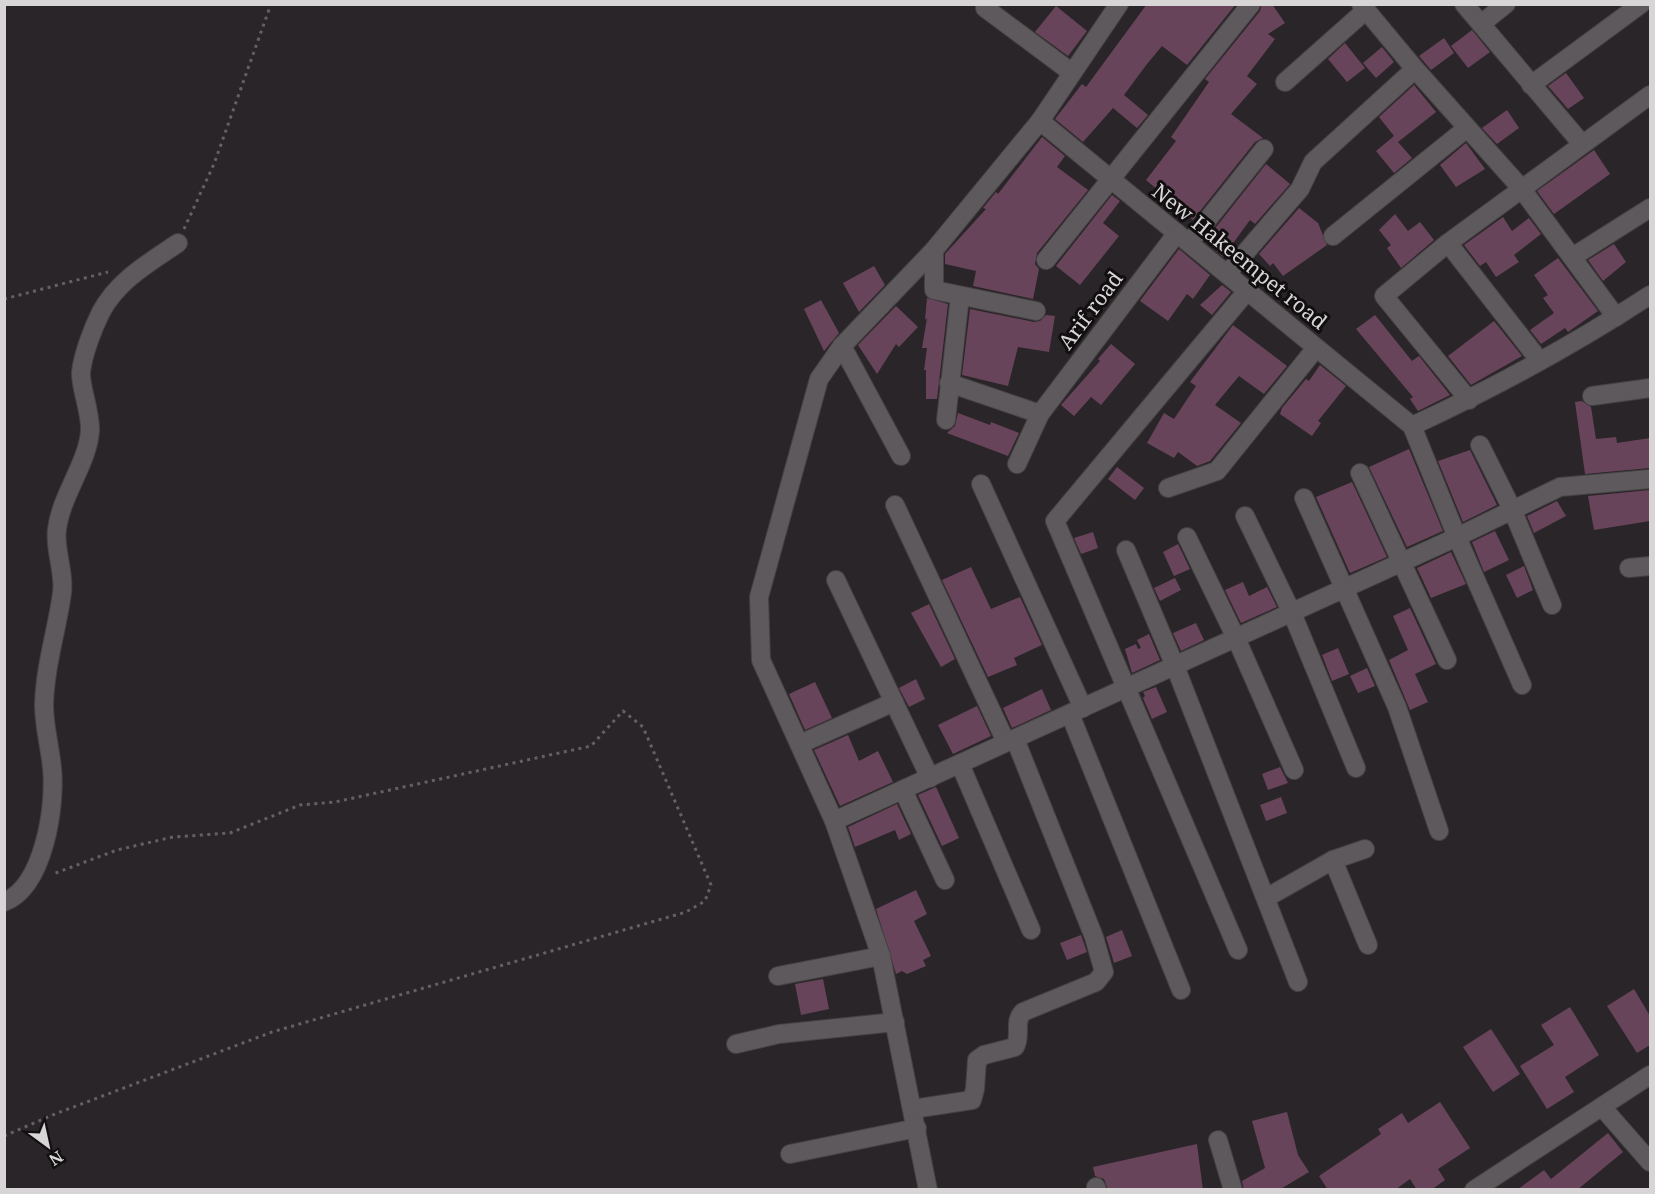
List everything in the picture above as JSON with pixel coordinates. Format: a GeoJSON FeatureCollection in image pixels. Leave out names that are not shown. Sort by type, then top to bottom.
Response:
{"type":"FeatureCollection","features":[{"type":"Feature","properties":{"kind":"street"},"geometry":{"type":"LineString","coordinates":[[987,4],[985,8],[1071,72]]}},
{"type":"Feature","properties":{"kind":"street"},"geometry":{"type":"LineString","coordinates":[[928,1190],[881,956],[834,821],[761,660],[759,597],[819,379],[842,345],[934,250],[1040,121],[1119,4]]}},
{"type":"Feature","properties":{"kind":"street"},"geometry":{"type":"LineString","coordinates":[[1046,260],[1251,4]]}},
{"type":"Feature","properties":{"kind":"street"},"geometry":{"type":"LineString","coordinates":[[1464,4],[1582,144]]}},
{"type":"Feature","properties":{"kind":"street"},"geometry":{"type":"LineString","coordinates":[[1481,24],[1506,4]]}},
{"type":"Feature","properties":{"kind":"street"},"geometry":{"type":"LineString","coordinates":[[1531,85],[1641,4]]}},
{"type":"Feature","properties":{"kind":"street"},"geometry":{"type":"LineString","coordinates":[[1285,82],[1364,7],[1415,69],[1521,188],[1574,256],[1616,317]]}},
{"type":"Feature","properties":{"kind":"street"},"geometry":{"type":"LineString","coordinates":[[1227,274],[1300,189],[1313,162],[1415,69]]}},
{"type":"Feature","properties":{"kind":"street"},"geometry":{"type":"LineString","coordinates":[[1469,400],[1384,296],[1448,243],[1650,95]]}},
{"type":"Feature","properties":{"kind":"street","name":"New Hakeempet road"},"geometry":{"type":"LineString","coordinates":[[1040,121],[1316,348],[1416,436]]}},
{"type":"Feature","properties":{"kind":"street"},"geometry":{"type":"LineString","coordinates":[[1334,236],[1467,128]]}},
{"type":"Feature","properties":{"kind":"street","name":"Arif road"},"geometry":{"type":"LineString","coordinates":[[1017,464],[1040,414],[1183,238],[1264,149]]}},
{"type":"Feature","properties":{"kind":"street"},"geometry":{"type":"LineString","coordinates":[[1574,256],[1650,208]]}},
{"type":"Feature","properties":{"kind":"street"},"geometry":{"type":"LineString","coordinates":[[4,902],[11,900],[29,882],[42,851],[53,805],[52,770],[44,706],[48,667],[62,592],[62,568],[56,531],[68,489],[90,432],[88,404],[81,374],[100,313],[117,287],[178,243]]}},
{"type":"Feature","properties":{"kind":"street"},"geometry":{"type":"LineString","coordinates":[[1448,243],[1539,360]]}},
{"type":"Feature","properties":{"kind":"street"},"geometry":{"type":"LineString","coordinates":[[934,250],[934,290],[1036,311]]}},
{"type":"Feature","properties":{"kind":"street"},"geometry":{"type":"LineString","coordinates":[[1238,950],[1055,521],[1247,291]]}},
{"type":"Feature","properties":{"kind":"street"},"geometry":{"type":"LineString","coordinates":[[1522,685],[1457,537],[1416,436],[1469,400],[1616,317],[1650,295]]}},
{"type":"Feature","properties":{"kind":"street"},"geometry":{"type":"LineString","coordinates":[[946,420],[960,297]]}},
{"type":"Feature","properties":{"kind":"street"},"geometry":{"type":"LineString","coordinates":[[842,345],[901,456]]}},
{"type":"Feature","properties":{"kind":"street"},"geometry":{"type":"LineString","coordinates":[[1168,488],[1216,471],[1316,348]]}},
{"type":"Feature","properties":{"kind":"street"},"geometry":{"type":"LineString","coordinates":[[949,382],[1040,414]]}},
{"type":"Feature","properties":{"kind":"street"},"geometry":{"type":"LineString","coordinates":[[1592,396],[1650,388]]}},
{"type":"Feature","properties":{"kind":"street"},"geometry":{"type":"LineString","coordinates":[[1480,445],[1512,509],[1552,605]]}},
{"type":"Feature","properties":{"kind":"street"},"geometry":{"type":"LineString","coordinates":[[1360,473],[1447,660]]}},
{"type":"Feature","properties":{"kind":"street"},"geometry":{"type":"LineString","coordinates":[[834,821],[1457,537],[1560,486],[1650,478]]}},
{"type":"Feature","properties":{"kind":"street"},"geometry":{"type":"LineString","coordinates":[[981,484],[1077,711],[1181,990]]}},
{"type":"Feature","properties":{"kind":"street"},"geometry":{"type":"LineString","coordinates":[[1304,498],[1397,706],[1439,831]]}},
{"type":"Feature","properties":{"kind":"street"},"geometry":{"type":"LineString","coordinates":[[895,505],[1011,740],[1094,937],[1104,972],[1096,981],[1023,1012],[1017,1020],[1019,1036],[1015,1047],[984,1055],[977,1060],[972,1100],[913,1109]]}},
{"type":"Feature","properties":{"kind":"street"},"geometry":{"type":"LineString","coordinates":[[1245,516],[1292,613],[1356,768]]}},
{"type":"Feature","properties":{"kind":"street"},"geometry":{"type":"LineString","coordinates":[[1186,537],[1236,638],[1294,770]]}},
{"type":"Feature","properties":{"kind":"street"},"geometry":{"type":"LineString","coordinates":[[1125,550],[1175,666],[1298,982]]}},
{"type":"Feature","properties":{"kind":"street"},"geometry":{"type":"LineString","coordinates":[[1629,568],[1650,566]]}},
{"type":"Feature","properties":{"kind":"street"},"geometry":{"type":"LineString","coordinates":[[836,580],[930,778]]}},
{"type":"Feature","properties":{"kind":"street"},"geometry":{"type":"LineString","coordinates":[[800,744],[894,702]]}},
{"type":"Feature","properties":{"kind":"street"},"geometry":{"type":"LineString","coordinates":[[960,764],[1031,930]]}},
{"type":"Feature","properties":{"kind":"street"},"geometry":{"type":"LineString","coordinates":[[903,790],[945,880]]}},
{"type":"Feature","properties":{"kind":"street"},"geometry":{"type":"LineString","coordinates":[[1266,898],[1333,860],[1365,849]]}},
{"type":"Feature","properties":{"kind":"street"},"geometry":{"type":"LineString","coordinates":[[1333,860],[1368,945]]}},
{"type":"Feature","properties":{"kind":"street"},"geometry":{"type":"LineString","coordinates":[[778,976],[881,956]]}},
{"type":"Feature","properties":{"kind":"street"},"geometry":{"type":"LineString","coordinates":[[736,1044],[779,1034],[895,1022]]}},
{"type":"Feature","properties":{"kind":"street"},"geometry":{"type":"LineString","coordinates":[[1474,1190],[1650,1075]]}},
{"type":"Feature","properties":{"kind":"street"},"geometry":{"type":"LineString","coordinates":[[1602,1107],[1650,1162]]}},
{"type":"Feature","properties":{"kind":"street"},"geometry":{"type":"LineString","coordinates":[[790,1154],[917,1128]]}},
{"type":"Feature","properties":{"kind":"street"},"geometry":{"type":"LineString","coordinates":[[1218,1140],[1233,1190]]}},
{"type":"Feature","properties":{"kind":"path"},"geometry":{"type":"LineString","coordinates":[[178,243],[214,164],[271,4]]}},
{"type":"Feature","properties":{"kind":"path"},"geometry":{"type":"LineString","coordinates":[[4,299],[114,270]]}},
{"type":"Feature","properties":{"kind":"path"},"geometry":{"type":"LineString","coordinates":[[4,1136],[55,1114],[272,1032],[686,912],[705,901],[711,885],[643,727],[623,711],[591,746],[335,802],[300,804],[230,833],[173,837],[117,850],[29,882]]}},
{"type":"Feature","properties":{"kind":"building"},"geometry":{"type":"Polygon","coordinates":[[[1147,4],[1236,4],[1187,65],[1162,46],[1147,64],[1124,95],[1148,115],[1137,128],[1113,108],[1083,142],[1055,119],[1082,84],[1086,87],[1147,4]]]}},
{"type":"Feature","properties":{"kind":"building"},"geometry":{"type":"Polygon","coordinates":[[[1262,4],[1272,4],[1285,23],[1268,34],[1275,39],[1247,76],[1257,84],[1231,114],[1263,138],[1255,142],[1193,220],[1146,180],[1176,141],[1171,137],[1209,82],[1205,79],[1260,11],[1262,4]]]}},
{"type":"Feature","properties":{"kind":"building"},"geometry":{"type":"Polygon","coordinates":[[[1056,6],[1087,31],[1068,56],[1035,32],[1056,6]]]}},
{"type":"Feature","properties":{"kind":"building"},"geometry":{"type":"Polygon","coordinates":[[[1472,30],[1490,52],[1468,68],[1451,46],[1472,30]]]}},
{"type":"Feature","properties":{"kind":"building"},"geometry":{"type":"Polygon","coordinates":[[[1444,38],[1454,53],[1431,70],[1419,56],[1444,38]]]}},
{"type":"Feature","properties":{"kind":"building"},"geometry":{"type":"Polygon","coordinates":[[[1345,43],[1365,68],[1347,82],[1328,59],[1345,43]]]}},
{"type":"Feature","properties":{"kind":"building"},"geometry":{"type":"Polygon","coordinates":[[[1382,47],[1394,62],[1376,78],[1363,63],[1382,47]]]}},
{"type":"Feature","properties":{"kind":"building"},"geometry":{"type":"Polygon","coordinates":[[[1566,73],[1584,98],[1568,109],[1548,86],[1566,73]]]}},
{"type":"Feature","properties":{"kind":"building"},"geometry":{"type":"Polygon","coordinates":[[[1414,85],[1436,112],[1398,142],[1412,158],[1394,173],[1376,151],[1394,136],[1379,117],[1414,85]]]}},
{"type":"Feature","properties":{"kind":"building"},"geometry":{"type":"Polygon","coordinates":[[[1507,110],[1519,128],[1497,144],[1482,128],[1507,110]]]}},
{"type":"Feature","properties":{"kind":"building"},"geometry":{"type":"Polygon","coordinates":[[[1042,137],[1065,156],[1057,167],[1088,190],[1037,253],[1035,264],[1039,269],[1033,299],[973,286],[976,271],[945,264],[945,254],[986,209],[983,208],[996,192],[998,194],[1042,137]]]}},
{"type":"Feature","properties":{"kind":"building"},"geometry":{"type":"Polygon","coordinates":[[[1466,143],[1485,169],[1456,187],[1440,165],[1466,143]]]}},
{"type":"Feature","properties":{"kind":"building"},"geometry":{"type":"Polygon","coordinates":[[[1594,150],[1610,174],[1554,214],[1537,191],[1594,150]]]}},
{"type":"Feature","properties":{"kind":"building"},"geometry":{"type":"Polygon","coordinates":[[[1266,164],[1290,184],[1255,224],[1250,220],[1223,257],[1205,241],[1266,164]]]}},
{"type":"Feature","properties":{"kind":"building"},"geometry":{"type":"Polygon","coordinates":[[[1112,195],[1120,201],[1103,223],[1119,236],[1080,285],[1056,266],[1112,195]]]}},
{"type":"Feature","properties":{"kind":"building"},"geometry":{"type":"Polygon","coordinates":[[[1299,208],[1318,223],[1327,245],[1283,276],[1273,263],[1270,266],[1259,254],[1299,208]]]}},
{"type":"Feature","properties":{"kind":"building"},"geometry":{"type":"Polygon","coordinates":[[[1395,214],[1408,231],[1420,222],[1434,240],[1401,268],[1387,248],[1391,245],[1379,230],[1395,214]]]}},
{"type":"Feature","properties":{"kind":"building"},"geometry":{"type":"Polygon","coordinates":[[[1503,217],[1512,231],[1529,218],[1541,234],[1514,255],[1519,262],[1496,277],[1486,262],[1480,266],[1464,245],[1503,217]]]}},
{"type":"Feature","properties":{"kind":"building"},"geometry":{"type":"Polygon","coordinates":[[[1614,244],[1626,262],[1603,281],[1588,260],[1614,244]]]}},
{"type":"Feature","properties":{"kind":"building"},"geometry":{"type":"Polygon","coordinates":[[[1179,249],[1210,275],[1193,299],[1187,294],[1168,321],[1140,301],[1179,249]]]}},
{"type":"Feature","properties":{"kind":"building"},"geometry":{"type":"Polygon","coordinates":[[[1558,258],[1598,311],[1568,332],[1565,328],[1541,344],[1530,330],[1554,313],[1543,298],[1548,295],[1534,275],[1558,258]]]}},
{"type":"Feature","properties":{"kind":"building"},"geometry":{"type":"Polygon","coordinates":[[[874,266],[885,285],[859,312],[843,283],[874,266]]]}},
{"type":"Feature","properties":{"kind":"building"},"geometry":{"type":"Polygon","coordinates":[[[1222,285],[1231,292],[1212,315],[1200,305],[1222,285]]]}},
{"type":"Feature","properties":{"kind":"building"},"geometry":{"type":"Polygon","coordinates":[[[927,298],[948,304],[937,399],[926,399],[926,370],[924,370],[927,348],[922,348],[927,318],[925,320],[927,298]]]}},
{"type":"Feature","properties":{"kind":"building"},"geometry":{"type":"Polygon","coordinates":[[[821,300],[839,333],[824,351],[804,309],[821,300]]]}},
{"type":"Feature","properties":{"kind":"building"},"geometry":{"type":"Polygon","coordinates":[[[896,306],[918,327],[899,347],[896,344],[877,374],[858,345],[896,306]]]}},
{"type":"Feature","properties":{"kind":"building"},"geometry":{"type":"Polygon","coordinates":[[[970,309],[1034,322],[1040,321],[1046,315],[1055,316],[1049,352],[1018,347],[1008,386],[962,375],[970,309]]]}},
{"type":"Feature","properties":{"kind":"building"},"geometry":{"type":"Polygon","coordinates":[[[1375,315],[1412,361],[1419,356],[1450,395],[1418,411],[1410,399],[1413,397],[1356,329],[1375,315]]]}},
{"type":"Feature","properties":{"kind":"building"},"geometry":{"type":"Polygon","coordinates":[[[1494,321],[1522,356],[1471,385],[1448,356],[1494,321]]]}},
{"type":"Feature","properties":{"kind":"building"},"geometry":{"type":"Polygon","coordinates":[[[1233,325],[1287,366],[1264,394],[1239,376],[1215,405],[1241,423],[1210,461],[1197,466],[1178,452],[1174,458],[1147,443],[1164,413],[1174,419],[1196,386],[1190,382],[1233,325]]]}},
{"type":"Feature","properties":{"kind":"building"},"geometry":{"type":"Polygon","coordinates":[[[1111,344],[1135,364],[1101,405],[1091,397],[1074,416],[1061,405],[1100,361],[1098,359],[1111,344]]]}},
{"type":"Feature","properties":{"kind":"building"},"geometry":{"type":"Polygon","coordinates":[[[1320,365],[1346,386],[1318,421],[1321,423],[1312,436],[1280,414],[1282,408],[1306,379],[1309,381],[1320,365]]]}},
{"type":"Feature","properties":{"kind":"building"},"geometry":{"type":"Polygon","coordinates":[[[1582,401],[1591,407],[1596,439],[1616,437],[1617,443],[1650,438],[1650,468],[1585,474],[1575,402],[1582,401]]]}},
{"type":"Feature","properties":{"kind":"building"},"geometry":{"type":"Polygon","coordinates":[[[958,413],[1019,433],[1008,456],[947,433],[955,426],[958,413]]]}},
{"type":"Feature","properties":{"kind":"building"},"geometry":{"type":"Polygon","coordinates":[[[1409,449],[1443,531],[1407,547],[1369,467],[1409,449]]]}},
{"type":"Feature","properties":{"kind":"building"},"geometry":{"type":"Polygon","coordinates":[[[1470,450],[1497,505],[1463,522],[1438,461],[1470,450]]]}},
{"type":"Feature","properties":{"kind":"building"},"geometry":{"type":"Polygon","coordinates":[[[1117,467],[1144,488],[1135,500],[1108,479],[1117,467]]]}},
{"type":"Feature","properties":{"kind":"building"},"geometry":{"type":"Polygon","coordinates":[[[1352,482],[1387,557],[1350,573],[1316,497],[1352,482]]]}},
{"type":"Feature","properties":{"kind":"building"},"geometry":{"type":"Polygon","coordinates":[[[1650,490],[1650,521],[1594,530],[1588,496],[1650,490]]]}},
{"type":"Feature","properties":{"kind":"building"},"geometry":{"type":"Polygon","coordinates":[[[1557,501],[1566,516],[1534,533],[1527,516],[1557,501]]]}},
{"type":"Feature","properties":{"kind":"building"},"geometry":{"type":"Polygon","coordinates":[[[1495,531],[1509,560],[1484,572],[1472,542],[1495,531]]]}},
{"type":"Feature","properties":{"kind":"building"},"geometry":{"type":"Polygon","coordinates":[[[1093,532],[1098,548],[1081,554],[1074,538],[1093,532]]]}},
{"type":"Feature","properties":{"kind":"building"},"geometry":{"type":"Polygon","coordinates":[[[1178,544],[1190,569],[1174,576],[1163,552],[1178,544]]]}},
{"type":"Feature","properties":{"kind":"building"},"geometry":{"type":"Polygon","coordinates":[[[1451,552],[1466,584],[1431,598],[1417,568],[1451,552]]]}},
{"type":"Feature","properties":{"kind":"building"},"geometry":{"type":"Polygon","coordinates":[[[1524,566],[1533,590],[1517,598],[1506,575],[1524,566]]]}},
{"type":"Feature","properties":{"kind":"building"},"geometry":{"type":"Polygon","coordinates":[[[971,567],[991,609],[1020,597],[1042,645],[1014,658],[1017,665],[988,677],[942,580],[971,567]]]}},
{"type":"Feature","properties":{"kind":"building"},"geometry":{"type":"Polygon","coordinates":[[[1175,578],[1181,590],[1160,601],[1154,588],[1175,578]]]}},
{"type":"Feature","properties":{"kind":"building"},"geometry":{"type":"Polygon","coordinates":[[[1243,582],[1249,596],[1267,587],[1277,607],[1241,623],[1225,590],[1243,582]]]}},
{"type":"Feature","properties":{"kind":"building"},"geometry":{"type":"Polygon","coordinates":[[[929,604],[955,659],[941,667],[911,613],[929,604]]]}},
{"type":"Feature","properties":{"kind":"building"},"geometry":{"type":"Polygon","coordinates":[[[1410,608],[1436,664],[1415,674],[1428,702],[1410,710],[1389,660],[1408,650],[1393,616],[1410,608]]]}},
{"type":"Feature","properties":{"kind":"building"},"geometry":{"type":"Polygon","coordinates":[[[1196,623],[1204,640],[1181,651],[1173,633],[1196,623]]]}},
{"type":"Feature","properties":{"kind":"building"},"geometry":{"type":"Polygon","coordinates":[[[1149,634],[1160,660],[1132,673],[1125,649],[1136,644],[1138,649],[1141,648],[1137,640],[1149,634]]]}},
{"type":"Feature","properties":{"kind":"building"},"geometry":{"type":"Polygon","coordinates":[[[1338,648],[1349,674],[1332,681],[1322,655],[1338,648]]]}},
{"type":"Feature","properties":{"kind":"building"},"geometry":{"type":"Polygon","coordinates":[[[1367,668],[1375,686],[1358,693],[1350,676],[1367,668]]]}},
{"type":"Feature","properties":{"kind":"building"},"geometry":{"type":"Polygon","coordinates":[[[916,679],[925,699],[909,707],[899,688],[916,679]]]}},
{"type":"Feature","properties":{"kind":"building"},"geometry":{"type":"Polygon","coordinates":[[[815,682],[832,718],[805,730],[789,694],[815,682]]]}},
{"type":"Feature","properties":{"kind":"building"},"geometry":{"type":"Polygon","coordinates":[[[1156,687],[1167,712],[1152,719],[1143,698],[1145,696],[1143,692],[1156,687]]]}},
{"type":"Feature","properties":{"kind":"building"},"geometry":{"type":"Polygon","coordinates":[[[1042,689],[1051,710],[1012,728],[1003,708],[1042,689]]]}},
{"type":"Feature","properties":{"kind":"building"},"geometry":{"type":"Polygon","coordinates":[[[977,706],[991,736],[953,754],[938,725],[977,706]]]}},
{"type":"Feature","properties":{"kind":"building"},"geometry":{"type":"Polygon","coordinates":[[[848,735],[859,761],[878,751],[893,782],[840,806],[814,750],[848,735]]]}},
{"type":"Feature","properties":{"kind":"building"},"geometry":{"type":"Polygon","coordinates":[[[1280,767],[1288,783],[1268,790],[1262,774],[1280,767]]]}},
{"type":"Feature","properties":{"kind":"building"},"geometry":{"type":"Polygon","coordinates":[[[936,787],[959,838],[942,846],[918,795],[936,787]]]}},
{"type":"Feature","properties":{"kind":"building"},"geometry":{"type":"Polygon","coordinates":[[[1281,797],[1287,813],[1266,821],[1260,805],[1281,797]]]}},
{"type":"Feature","properties":{"kind":"building"},"geometry":{"type":"Polygon","coordinates":[[[897,804],[911,834],[899,840],[895,830],[855,847],[848,827],[897,804]]]}},
{"type":"Feature","properties":{"kind":"building"},"geometry":{"type":"Polygon","coordinates":[[[916,890],[927,914],[914,921],[931,956],[923,960],[926,966],[907,974],[902,971],[896,974],[876,909],[916,890]]]}},
{"type":"Feature","properties":{"kind":"building"},"geometry":{"type":"Polygon","coordinates":[[[1122,930],[1132,956],[1114,963],[1106,937],[1122,930]]]}},
{"type":"Feature","properties":{"kind":"building"},"geometry":{"type":"Polygon","coordinates":[[[1081,935],[1087,952],[1067,960],[1060,943],[1081,935]]]}},
{"type":"Feature","properties":{"kind":"building"},"geometry":{"type":"Polygon","coordinates":[[[823,979],[829,1009],[801,1015],[795,984],[823,979]]]}},
{"type":"Feature","properties":{"kind":"building"},"geometry":{"type":"Polygon","coordinates":[[[1634,989],[1650,1016],[1650,1045],[1637,1053],[1607,1006],[1634,989]]]}},
{"type":"Feature","properties":{"kind":"building"},"geometry":{"type":"Polygon","coordinates":[[[1570,1007],[1599,1055],[1565,1077],[1574,1092],[1547,1109],[1520,1066],[1554,1045],[1541,1025],[1570,1007]]]}},
{"type":"Feature","properties":{"kind":"building"},"geometry":{"type":"Polygon","coordinates":[[[1491,1029],[1520,1074],[1493,1092],[1463,1047],[1491,1029]]]}},
{"type":"Feature","properties":{"kind":"building"},"geometry":{"type":"Polygon","coordinates":[[[1440,1102],[1470,1148],[1438,1169],[1445,1180],[1431,1190],[1417,1190],[1410,1179],[1395,1190],[1328,1190],[1319,1176],[1381,1134],[1378,1129],[1402,1113],[1408,1123],[1440,1102]]]}},
{"type":"Feature","properties":{"kind":"building"},"geometry":{"type":"Polygon","coordinates":[[[1287,1112],[1298,1155],[1309,1172],[1279,1190],[1244,1190],[1242,1181],[1265,1168],[1252,1121],[1287,1112]]]}},
{"type":"Feature","properties":{"kind":"building"},"geometry":{"type":"Polygon","coordinates":[[[1608,1133],[1623,1152],[1577,1190],[1517,1190],[1544,1170],[1551,1179],[1608,1133]]]}},
{"type":"Feature","properties":{"kind":"building"},"geometry":{"type":"Polygon","coordinates":[[[1197,1144],[1203,1190],[1108,1190],[1104,1179],[1095,1176],[1093,1167],[1197,1144]]]}}]}
